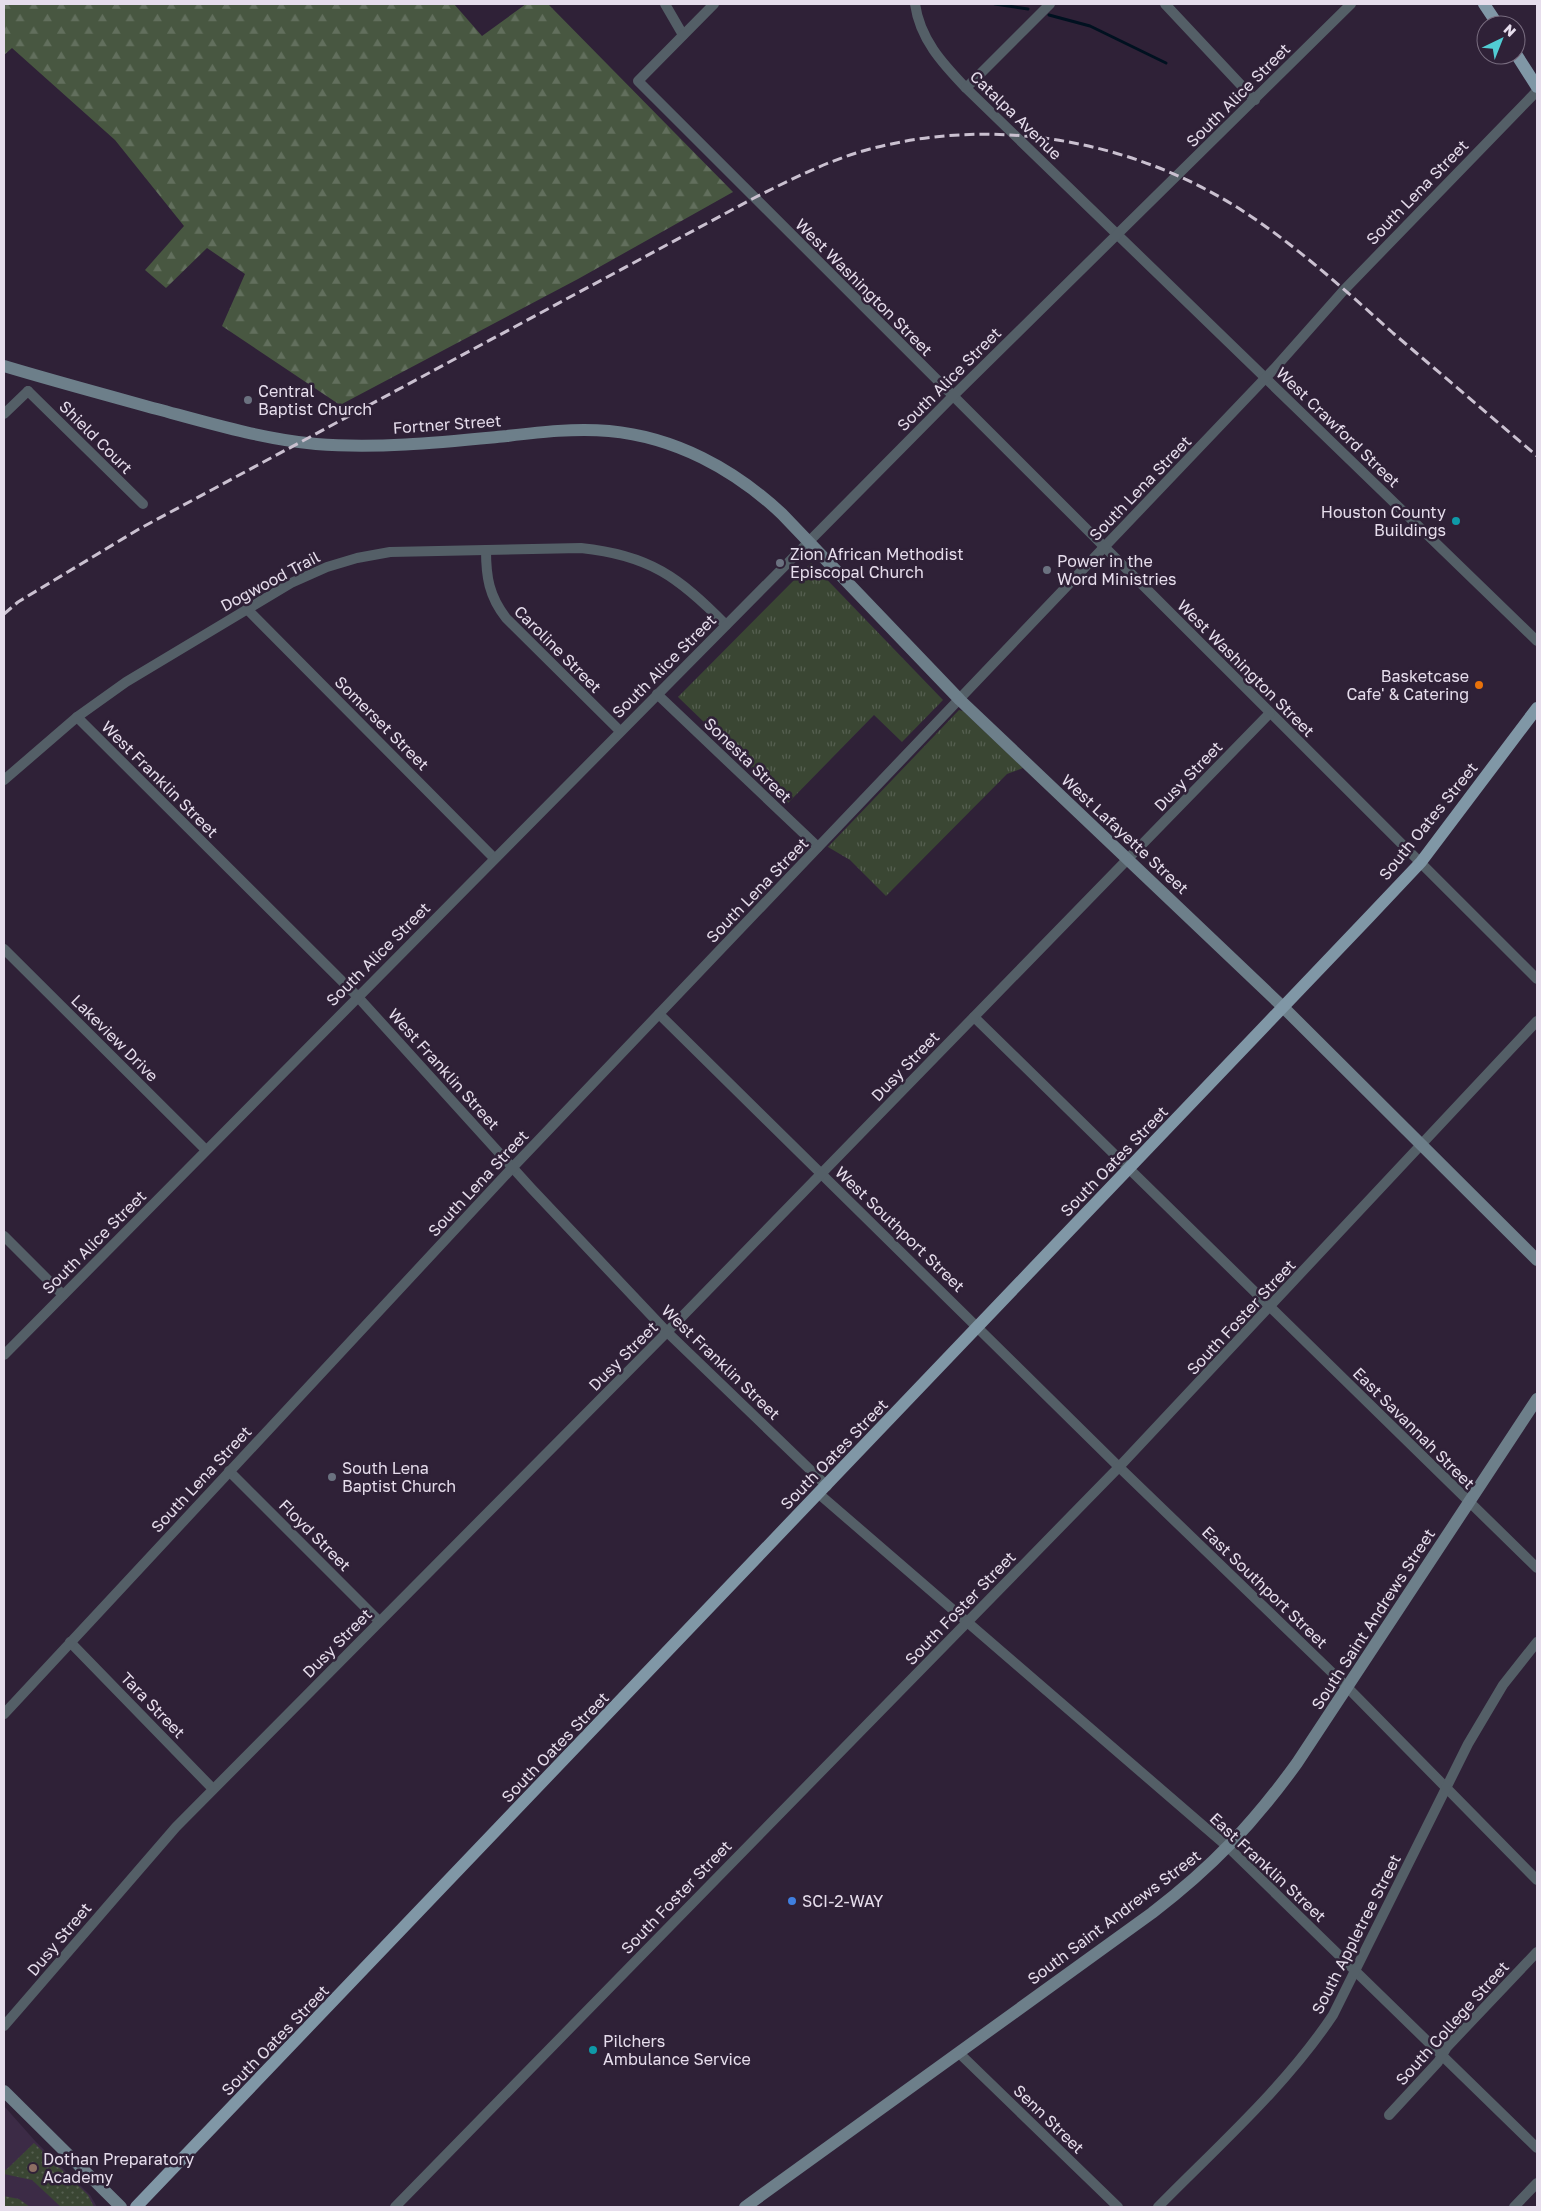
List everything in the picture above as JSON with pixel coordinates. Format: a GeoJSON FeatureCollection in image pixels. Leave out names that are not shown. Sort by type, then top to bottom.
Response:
{"type":"FeatureCollection","features":[{"type":"Feature","properties":{"kind":"main road"},"geometry":{"type":"LineString","coordinates":[[1484,4],[1491,15]]}},
{"type":"Feature","properties":{"kind":"main road"},"geometry":{"type":"LineString","coordinates":[[1523,65],[1537,87]]}},
{"type":"Feature","properties":{"kind":"main road","name":"South Oates Street"},"geometry":{"type":"LineString","coordinates":[[136,2207],[1284,1008],[1421,862],[1537,708]]}},
{"type":"Feature","properties":{"kind":"street"},"geometry":{"type":"LineString","coordinates":[[665,4],[684,35],[714,4]]}},
{"type":"Feature","properties":{"kind":"street","name":"Catalpa Avenue"},"geometry":{"type":"LineString","coordinates":[[915,4],[925,38],[947,68],[1118,234]]}},
{"type":"Feature","properties":{"kind":"street"},"geometry":{"type":"LineString","coordinates":[[966,88],[1050,4]]}},
{"type":"Feature","properties":{"kind":"street"},"geometry":{"type":"LineString","coordinates":[[1166,4],[1255,100]]}},
{"type":"Feature","properties":{"kind":"street","name":"South Alice Street"},"geometry":{"type":"LineString","coordinates":[[4,1356],[62,1295],[952,397],[1255,100],[1350,4]]}},
{"type":"Feature","properties":{"kind":"street","name":"West Washington Street"},"geometry":{"type":"LineString","coordinates":[[684,35],[638,81],[1103,548],[1537,979]]}},
{"type":"Feature","properties":{"kind":"street","name":"South Lena Street"},"geometry":{"type":"LineString","coordinates":[[4,1714],[513,1167],[1265,378],[1349,284],[1537,91]]}},
{"type":"Feature","properties":{"kind":"street","name":"West Crawford Street"},"geometry":{"type":"LineString","coordinates":[[1118,234],[1537,641]]}},
{"type":"Feature","properties":{"kind":"street","name":"Fortner Street"},"geometry":{"type":"LineString","coordinates":[[4,366],[253,434],[314,444],[340,446],[429,443],[589,430],[630,434],[676,446],[720,466],[760,494],[809,541]]}},
{"type":"Feature","properties":{"kind":"street"},"geometry":{"type":"LineString","coordinates":[[4,414],[28,391],[30,374]]}},
{"type":"Feature","properties":{"kind":"street","name":"Shield Court"},"geometry":{"type":"LineString","coordinates":[[28,391],[143,504]]}},
{"type":"Feature","properties":{"kind":"street","name":"West Lafayette Street"},"geometry":{"type":"LineString","coordinates":[[809,541],[960,700],[1284,1008],[1537,1260]]}},
{"type":"Feature","properties":{"kind":"street","name":"Dogwood Trail"},"geometry":{"type":"LineString","coordinates":[[4,780],[77,717],[150,666],[291,584],[318,571],[356,558],[419,550],[581,548],[622,554],[643,561],[668,574],[689,589],[726,625]]}},
{"type":"Feature","properties":{"kind":"street","name":"Caroline Street"},"geometry":{"type":"LineString","coordinates":[[486,550],[486,573],[489,590],[496,605],[506,618],[620,731]]}},
{"type":"Feature","properties":{"kind":"street","name":"Somerset Street"},"geometry":{"type":"LineString","coordinates":[[248,609],[494,858]]}},
{"type":"Feature","properties":{"kind":"street","name":"Sonesta Street"},"geometry":{"type":"LineString","coordinates":[[657,694],[818,848]]}},
{"type":"Feature","properties":{"kind":"street","name":"Dusy Street"},"geometry":{"type":"LineString","coordinates":[[4,2026],[142,1866],[213,1789],[667,1332],[1270,713]]}},
{"type":"Feature","properties":{"kind":"street","name":"West Franklin Street"},"geometry":{"type":"LineString","coordinates":[[77,717],[358,996],[513,1167],[667,1332],[823,1490],[966,1622]]}},
{"type":"Feature","properties":{"kind":"street","name":"Lakeview Drive"},"geometry":{"type":"LineString","coordinates":[[4,949],[206,1150]]}},
{"type":"Feature","properties":{"kind":"street","name":"West Southport Street"},"geometry":{"type":"LineString","coordinates":[[659,1014],[979,1327],[1119,1467]]}},
{"type":"Feature","properties":{"kind":"street","name":"East Savannah Street"},"geometry":{"type":"LineString","coordinates":[[974,1017],[1537,1568]]}},
{"type":"Feature","properties":{"kind":"street","name":"South Foster Street"},"geometry":{"type":"LineString","coordinates":[[395,2207],[1119,1467],[1422,1146],[1537,1021]]}},
{"type":"Feature","properties":{"kind":"street"},"geometry":{"type":"LineString","coordinates":[[4,1236],[62,1295]]}},
{"type":"Feature","properties":{"kind":"street","name":"South Saint Andrews Street"},"geometry":{"type":"LineString","coordinates":[[745,2207],[1152,1913],[1199,1876],[1229,1848],[1275,1794],[1537,1399]]}},
{"type":"Feature","properties":{"kind":"street","name":"East Southport Street"},"geometry":{"type":"LineString","coordinates":[[1119,1467],[1347,1687],[1445,1789],[1537,1880]]}},
{"type":"Feature","properties":{"kind":"street","name":"Floyd Street"},"geometry":{"type":"LineString","coordinates":[[229,1471],[379,1621]]}},
{"type":"Feature","properties":{"kind":"street","name":"East Franklin Street"},"geometry":{"type":"LineString","coordinates":[[966,1622],[1229,1848],[1537,2148]]}},
{"type":"Feature","properties":{"kind":"street","name":"Tara Street"},"geometry":{"type":"LineString","coordinates":[[70,1642],[213,1789]]}},
{"type":"Feature","properties":{"kind":"street","name":"South Appletree Street"},"geometry":{"type":"LineString","coordinates":[[1158,2207],[1302,2058],[1333,2015],[1356,1972],[1445,1789],[1489,1707],[1537,1642]]}},
{"type":"Feature","properties":{"kind":"street","name":"South College Street"},"geometry":{"type":"LineString","coordinates":[[1389,2115],[1537,1952]]}},
{"type":"Feature","properties":{"kind":"street","name":"Senn Street"},"geometry":{"type":"LineString","coordinates":[[958,2053],[1118,2207]]}},
{"type":"Feature","properties":{"kind":"street"},"geometry":{"type":"LineString","coordinates":[[4,2091],[121,2207]]}},
{"type":"Feature","properties":{"kind":"street"},"geometry":{"type":"LineString","coordinates":[[1514,2207],[1537,2183]]}},
{"type":"Feature","properties":{"kind":"shaded area","name":"Dothan Preparatory Academy"},"geometry":{"type":"Polygon","coordinates":[[[4,2106],[36,2142],[90,2195],[97,2207],[4,2207],[4,2106]]]}},
{"type":"Feature","properties":{"kind":"green space"},"geometry":{"type":"Polygon","coordinates":[[[4,4],[454,4],[482,36],[526,4],[548,4],[733,192],[578,279],[340,405],[222,326],[245,274],[207,248],[166,288],[145,270],[184,226],[115,140],[12,48],[4,55],[4,4]]]}},
{"type":"Feature","properties":{"kind":"green space"},"geometry":{"type":"Polygon","coordinates":[[[811,563],[943,700],[902,742],[874,715],[788,803],[678,697],[811,563]]]}},
{"type":"Feature","properties":{"kind":"green space"},"geometry":{"type":"Polygon","coordinates":[[[959,710],[963,711],[1023,768],[1007,774],[886,896],[850,860],[828,847],[959,710]]]}},
{"type":"Feature","properties":{"kind":"green space"},"geometry":{"type":"Polygon","coordinates":[[[34,2143],[88,2195],[94,2207],[61,2207],[32,2180],[4,2174],[4,2169],[6,2170],[34,2143]]]}},
{"type":"Feature","properties":{"kind":"green space"},"geometry":{"type":"Polygon","coordinates":[[[4,2196],[19,2199],[30,2207],[4,2207],[4,2196]]]}},
{"type":"Feature","properties":{"kind":"waterway"},"geometry":{"type":"LineString","coordinates":[[995,4],[1028,9]]}},
{"type":"Feature","properties":{"kind":"waterway"},"geometry":{"type":"LineString","coordinates":[[1049,15],[1090,26],[1166,63]]}},
{"type":"Feature","properties":{"kind":"railway"},"geometry":{"type":"LineString","coordinates":[[4,614],[18,602],[139,529],[754,198],[811,170],[840,159],[870,149],[918,139],[967,135],[1016,135],[1065,141],[1112,152],[1159,168],[1204,188],[1266,226],[1303,255],[1537,456]]}},
{"type":"Feature","properties":{"kind":"place","name":"Central Baptist Church"},"geometry":{"type":"Point","coordinates":[248,400]}},
{"type":"Feature","properties":{"kind":"place","name":"Houston County Buildings"},"geometry":{"type":"Point","coordinates":[1456,521]}},
{"type":"Feature","properties":{"kind":"place","name":"Zion African Methodist Episcopal Church"},"geometry":{"type":"Point","coordinates":[780,563]}},
{"type":"Feature","properties":{"kind":"place","name":"Power in the Word Ministries"},"geometry":{"type":"Point","coordinates":[1047,570]}},
{"type":"Feature","properties":{"kind":"place","name":"Basketcase Cafe' & Catering"},"geometry":{"type":"Point","coordinates":[1479,685]}},
{"type":"Feature","properties":{"kind":"place","name":"South Lena Baptist Church"},"geometry":{"type":"Point","coordinates":[332,1477]}},
{"type":"Feature","properties":{"kind":"place","name":"SCI-2-WAY"},"geometry":{"type":"Point","coordinates":[792,1901]}},
{"type":"Feature","properties":{"kind":"place","name":"Pilchers Ambulance Service"},"geometry":{"type":"Point","coordinates":[593,2050]}},
{"type":"Feature","properties":{"kind":"place","name":"Dothan Preparatory Academy"},"geometry":{"type":"Point","coordinates":[33,2168]}}]}
